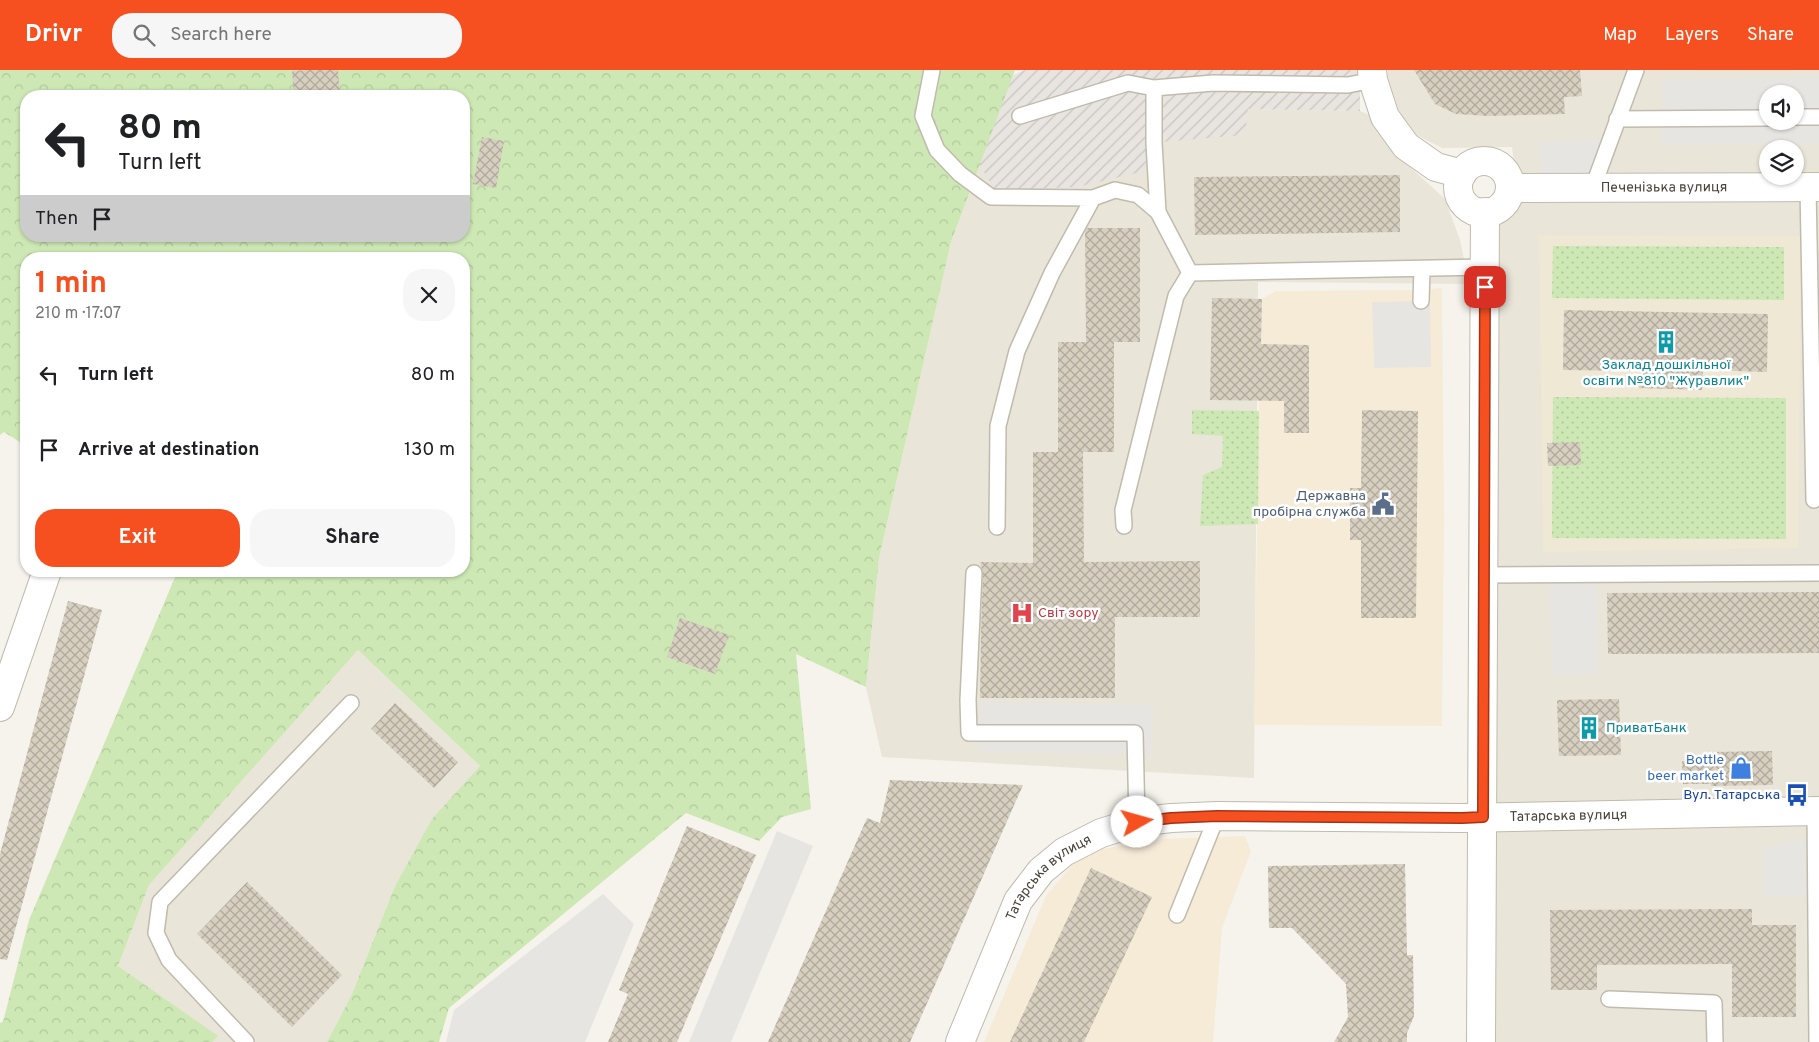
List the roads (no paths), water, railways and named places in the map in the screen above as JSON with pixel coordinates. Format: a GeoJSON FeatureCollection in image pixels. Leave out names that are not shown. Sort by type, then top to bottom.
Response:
{"type":"FeatureCollection","features":[{"type":"Feature","properties":{"kind":"street"},"geometry":{"type":"LineString","coordinates":[[1372,75],[1385,117],[1406,146],[1436,167],[1462,174]]}},
{"type":"Feature","properties":{"kind":"street"},"geometry":{"type":"LineString","coordinates":[[1480,161],[1488,161],[1501,167],[1506,173],[1510,188],[1505,202],[1493,211],[1485,212],[1470,208],[1464,203],[1460,197],[1459,181],[1462,174],[1473,164],[1480,161]]}},
{"type":"Feature","properties":{"kind":"street","name":"Печенізька вулиця"},"geometry":{"type":"LineString","coordinates":[[1510,188],[1813,186]]}},
{"type":"Feature","properties":{"kind":"street"},"geometry":{"type":"LineString","coordinates":[[1481,1042],[1485,212]]}},
{"type":"Feature","properties":{"kind":"street"},"geometry":{"type":"LineString","coordinates":[[0,707],[45,577]]}},
{"type":"Feature","properties":{"kind":"street","name":"Татарська вулиця"},"geometry":{"type":"LineString","coordinates":[[960,1042],[1018,901],[1041,871],[1064,852],[1102,833],[1137,822],[1217,816],[1462,818],[1817,811]]}},
{"type":"Feature","properties":{"kind":"lane"},"geometry":{"type":"LineString","coordinates":[[932,70],[922,116],[937,150],[960,174],[991,198],[1093,198],[1115,190],[1138,195],[1158,212],[1190,273]]}},
{"type":"Feature","properties":{"kind":"lane"},"geometry":{"type":"LineString","coordinates":[[1592,187],[1636,70]]}},
{"type":"Feature","properties":{"kind":"lane"},"geometry":{"type":"LineString","coordinates":[[1020,116],[1128,83],[1154,88],[1213,83],[1348,85],[1372,75]]}},
{"type":"Feature","properties":{"kind":"lane"},"geometry":{"type":"LineString","coordinates":[[1154,88],[1154,143],[1158,212]]}},
{"type":"Feature","properties":{"kind":"lane"},"geometry":{"type":"LineString","coordinates":[[1804,117],[1819,117]]}},
{"type":"Feature","properties":{"kind":"lane"},"geometry":{"type":"LineString","coordinates":[[1617,119],[1759,118]]}},
{"type":"Feature","properties":{"kind":"lane"},"geometry":{"type":"LineString","coordinates":[[1813,186],[1814,500]]}},
{"type":"Feature","properties":{"kind":"lane"},"geometry":{"type":"LineString","coordinates":[[997,527],[998,426],[1017,351],[1052,273],[1093,198]]}},
{"type":"Feature","properties":{"kind":"lane"},"geometry":{"type":"LineString","coordinates":[[1190,273],[1485,268]]}},
{"type":"Feature","properties":{"kind":"lane"},"geometry":{"type":"LineString","coordinates":[[1421,301],[1422,269]]}},
{"type":"Feature","properties":{"kind":"lane"},"geometry":{"type":"LineString","coordinates":[[1124,526],[1123,510],[1176,296],[1190,273]]}},
{"type":"Feature","properties":{"kind":"lane"},"geometry":{"type":"LineString","coordinates":[[974,573],[968,700],[969,733],[1135,733],[1137,822]]}},
{"type":"Feature","properties":{"kind":"lane"},"geometry":{"type":"LineString","coordinates":[[1484,575],[1819,573]]}},
{"type":"Feature","properties":{"kind":"lane"},"geometry":{"type":"LineString","coordinates":[[246,1042],[169,960],[156,932],[160,902],[351,702]]}},
{"type":"Feature","properties":{"kind":"lane"},"geometry":{"type":"LineString","coordinates":[[1817,811],[1817,1042]]}},
{"type":"Feature","properties":{"kind":"lane"},"geometry":{"type":"LineString","coordinates":[[1177,914],[1217,816]]}},
{"type":"Feature","properties":{"kind":"lane"},"geometry":{"type":"LineString","coordinates":[[1609,999],[1714,1003],[1715,1042]]}},
{"type":"Feature","properties":{"kind":"place","name":"Заклад дошкільної освіти №810 \"Журавлик\""},"geometry":{"type":"Point","coordinates":[1666,342]}},
{"type":"Feature","properties":{"kind":"place","name":"Державна пробірна служба"},"geometry":{"type":"Point","coordinates":[1383,504]}},
{"type":"Feature","properties":{"kind":"place","name":"Світ зору"},"geometry":{"type":"Point","coordinates":[1022,613]}},
{"type":"Feature","properties":{"kind":"place","name":"ПриватБанк"},"geometry":{"type":"Point","coordinates":[1589,728]}},
{"type":"Feature","properties":{"kind":"place","name":"Bottle beer market"},"geometry":{"type":"Point","coordinates":[1741,768]}},
{"type":"Feature","properties":{"kind":"place","name":"Вул. Татарська"},"geometry":{"type":"Point","coordinates":[1797,795]}}]}
